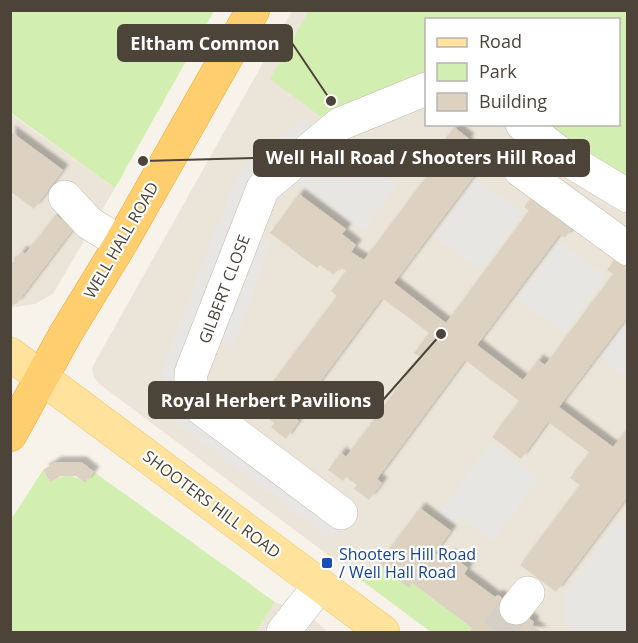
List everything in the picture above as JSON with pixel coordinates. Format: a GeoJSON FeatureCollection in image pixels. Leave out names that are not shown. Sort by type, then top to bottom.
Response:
{"type":"FeatureCollection","features":[{"type":"Feature","properties":{"kind":"highway","name":"WELL HALL ROAD"},"geometry":{"type":"LineString","coordinates":[[10,435],[74,318],[121,243],[253,10]]}},
{"type":"Feature","properties":{"kind":"main road","name":"SHOOTERS HILL ROAD"},"geometry":{"type":"LineString","coordinates":[[10,354],[383,633]]}},
{"type":"Feature","properties":{"kind":"street","name":"GILBERT CLOSE"},"geometry":{"type":"LineString","coordinates":[[341,513],[202,409],[194,399],[190,386],[191,373],[263,188],[339,124],[425,89]]}},
{"type":"Feature","properties":{"kind":"street"},"geometry":{"type":"LineString","coordinates":[[525,126],[570,161],[627,196]]}},
{"type":"Feature","properties":{"kind":"street"},"geometry":{"type":"LineString","coordinates":[[520,170],[627,249]]}},
{"type":"Feature","properties":{"kind":"street"},"geometry":{"type":"LineString","coordinates":[[65,197],[90,223],[121,243]]}},
{"type":"Feature","properties":{"kind":"street"},"geometry":{"type":"LineString","coordinates":[[284,633],[320,585]]}},
{"type":"Feature","properties":{"kind":"shaded area"},"geometry":{"type":"Polygon","coordinates":[[[292,11],[627,11],[627,632],[431,632],[98,383],[92,369],[292,11]]]}},
{"type":"Feature","properties":{"kind":"shaded area"},"geometry":{"type":"Polygon","coordinates":[[[11,114],[115,188],[53,294],[35,304],[11,308],[11,114]]]}},
{"type":"Feature","properties":{"kind":"shaded area"},"geometry":{"type":"Polygon","coordinates":[[[305,118],[397,184],[363,231],[290,179],[269,202],[255,237],[271,243],[233,347],[195,334],[179,376],[341,525],[331,539],[174,422],[162,369],[240,169],[305,118]]]}},
{"type":"Feature","properties":{"kind":"shaded area"},"geometry":{"type":"Polygon","coordinates":[[[476,178],[523,213],[481,270],[433,236],[476,178]]]}},
{"type":"Feature","properties":{"kind":"shaded area"},"geometry":{"type":"Polygon","coordinates":[[[559,242],[606,276],[564,334],[517,299],[559,242]]]}},
{"type":"Feature","properties":{"kind":"shaded area"},"geometry":{"type":"Polygon","coordinates":[[[627,321],[627,378],[600,358],[627,321]]]}},
{"type":"Feature","properties":{"kind":"shaded area"},"geometry":{"type":"Polygon","coordinates":[[[491,442],[539,478],[493,541],[461,517],[454,526],[438,515],[491,442]]]}},
{"type":"Feature","properties":{"kind":"shaded area"},"geometry":{"type":"Polygon","coordinates":[[[619,518],[627,524],[627,632],[568,632],[564,594],[619,518]]]}},
{"type":"Feature","properties":{"kind":"shaded area"},"geometry":{"type":"Polygon","coordinates":[[[275,602],[310,616],[328,632],[256,632],[275,602]]]}},
{"type":"Feature","properties":{"kind":"green space"},"geometry":{"type":"Polygon","coordinates":[[[11,10],[214,11],[115,188],[11,113],[11,10]]]}},
{"type":"Feature","properties":{"kind":"green space"},"geometry":{"type":"Polygon","coordinates":[[[309,11],[627,11],[627,180],[546,126],[620,126],[620,18],[425,18],[425,79],[324,119],[270,79],[309,11]]]}},
{"type":"Feature","properties":{"kind":"green space"},"geometry":{"type":"Polygon","coordinates":[[[43,470],[50,482],[68,476],[85,483],[94,472],[275,602],[256,632],[11,632],[10,521],[43,470]]]}},
{"type":"Feature","properties":{"kind":"green space"},"geometry":{"type":"Polygon","coordinates":[[[378,564],[409,587],[412,583],[472,628],[470,630],[472,632],[431,632],[353,574],[378,564]]]}},
{"type":"Feature","properties":{"kind":"building"},"geometry":{"type":"Polygon","coordinates":[[[454,127],[469,139],[466,143],[477,151],[480,147],[495,158],[482,175],[477,172],[394,283],[446,323],[529,211],[524,207],[537,190],[578,220],[565,238],[560,234],[477,345],[523,380],[538,360],[545,365],[613,274],[607,270],[620,252],[628,257],[628,316],[559,407],[613,447],[628,428],[628,496],[556,592],[520,565],[580,485],[570,478],[589,452],[548,422],[521,459],[492,437],[519,401],[465,360],[377,479],[382,483],[369,500],[354,489],[357,485],[346,477],[343,481],[328,470],[341,452],[346,457],[420,357],[414,353],[429,333],[382,298],[294,417],[299,421],[286,439],[271,427],[274,423],[264,415],[260,419],[245,408],[257,391],[263,395],[337,296],[331,291],[346,271],[340,267],[334,275],[320,265],[317,268],[270,233],[299,194],[346,229],[342,234],[356,245],[351,252],[364,260],[447,149],[441,145],[454,127]]]}},
{"type":"Feature","properties":{"kind":"building"},"geometry":{"type":"Polygon","coordinates":[[[10,131],[63,170],[34,209],[10,191],[10,131]]]}},
{"type":"Feature","properties":{"kind":"building"},"geometry":{"type":"Polygon","coordinates":[[[56,215],[74,228],[17,303],[10,306],[10,262],[13,263],[22,251],[25,254],[56,215]]]}},
{"type":"Feature","properties":{"kind":"building"},"geometry":{"type":"Polygon","coordinates":[[[56,462],[81,462],[94,472],[85,483],[76,476],[61,476],[50,482],[43,470],[56,462]]]}},
{"type":"Feature","properties":{"kind":"building"},"geometry":{"type":"Polygon","coordinates":[[[420,508],[451,531],[435,553],[445,560],[449,554],[468,568],[464,574],[495,597],[498,595],[516,608],[534,622],[532,625],[542,632],[472,632],[470,631],[472,628],[412,583],[409,588],[378,564],[420,508]]]}},
{"type":"Feature","properties":{"kind":"tunnel"},"geometry":{"type":"LineString","coordinates":[[497,632],[516,608]]}},
{"type":"Feature","properties":{"kind":"place","name":"Eltham Common"},"geometry":{"type":"Point","coordinates":[331,101]}},
{"type":"Feature","properties":{"kind":"place","name":"Well Hall Road / Shooters Hill Road"},"geometry":{"type":"Point","coordinates":[143,161]}},
{"type":"Feature","properties":{"kind":"place","name":"Royal Herbert Pavilions"},"geometry":{"type":"Point","coordinates":[441,334]}},
{"type":"Feature","properties":{"kind":"place","name":"Shooters Hill Road / Well Hall Road"},"geometry":{"type":"Point","coordinates":[327,563]}}]}
